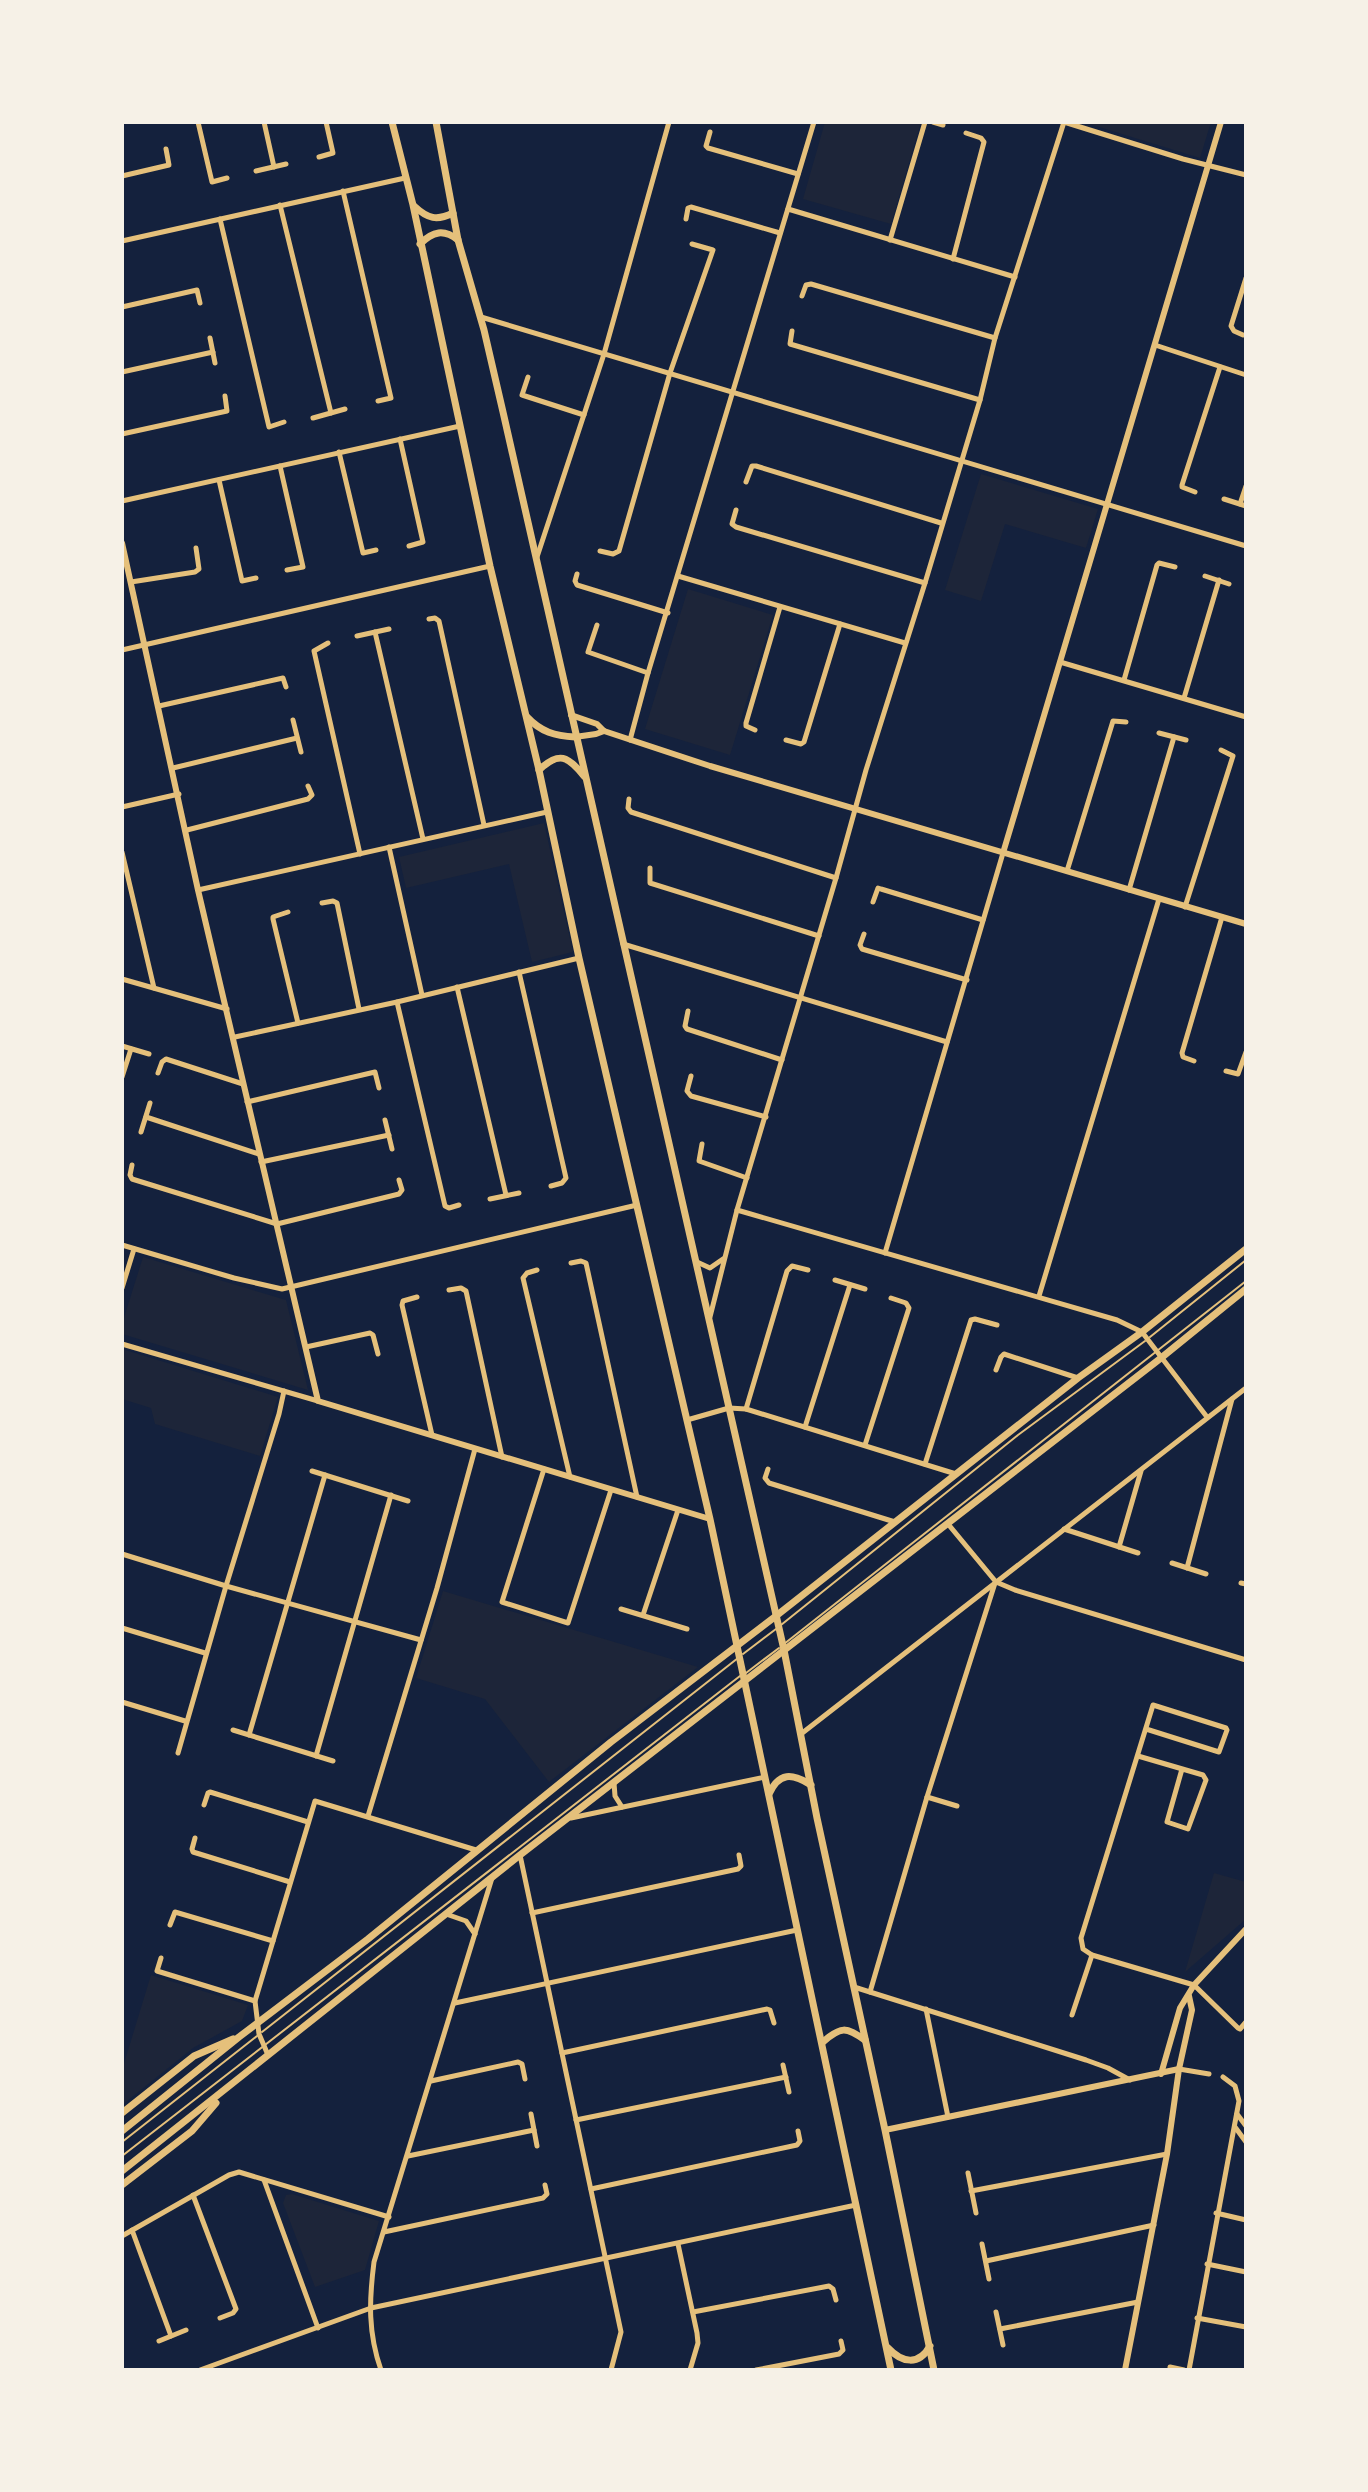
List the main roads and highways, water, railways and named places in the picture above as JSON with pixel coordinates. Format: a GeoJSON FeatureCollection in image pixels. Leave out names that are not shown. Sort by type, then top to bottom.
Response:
{"type":"FeatureCollection","features":[{"type":"Feature","properties":{"kind":"main road"},"geometry":{"type":"LineString","coordinates":[[392,122],[579,958],[710,1519],[891,2370]]}},
{"type":"Feature","properties":{"kind":"main road"},"geometry":{"type":"LineString","coordinates":[[436,122],[458,240],[480,317],[784,1647],[934,2370]]}},
{"type":"Feature","properties":{"kind":"main road"},"geometry":{"type":"LineString","coordinates":[[413,205],[426,217],[435,219],[453,213]]}},
{"type":"Feature","properties":{"kind":"main road"},"geometry":{"type":"LineString","coordinates":[[420,244],[440,232],[447,232],[458,240]]}},
{"type":"Feature","properties":{"kind":"main road"},"geometry":{"type":"LineString","coordinates":[[525,715],[535,725],[555,736],[575,737]]}},
{"type":"Feature","properties":{"kind":"main road"},"geometry":{"type":"LineString","coordinates":[[539,770],[550,760],[560,757],[571,761],[585,778]]}},
{"type":"Feature","properties":{"kind":"main road"},"geometry":{"type":"LineString","coordinates":[[122,2131],[368,1939],[611,1742],[737,1647],[1078,1378],[1145,1336],[1246,1249]]}},
{"type":"Feature","properties":{"kind":"main road"},"geometry":{"type":"LineString","coordinates":[[122,2171],[744,1678],[1246,1289]]}},
{"type":"Feature","properties":{"kind":"main road"},"geometry":{"type":"LineString","coordinates":[[769,1794],[773,1785],[788,1776],[799,1777],[811,1785]]}},
{"type":"Feature","properties":{"kind":"main road"},"geometry":{"type":"LineString","coordinates":[[823,2042],[843,2029],[851,2030],[865,2040]]}},
{"type":"Feature","properties":{"kind":"main road"},"geometry":{"type":"LineString","coordinates":[[122,2113],[194,2056],[239,2037]]}},
{"type":"Feature","properties":{"kind":"main road"},"geometry":{"type":"LineString","coordinates":[[122,2185],[192,2131],[226,2090]]}},
{"type":"Feature","properties":{"kind":"main road"},"geometry":{"type":"LineString","coordinates":[[886,2346],[906,2361],[917,2360],[926,2354],[930,2346]]}}]}
